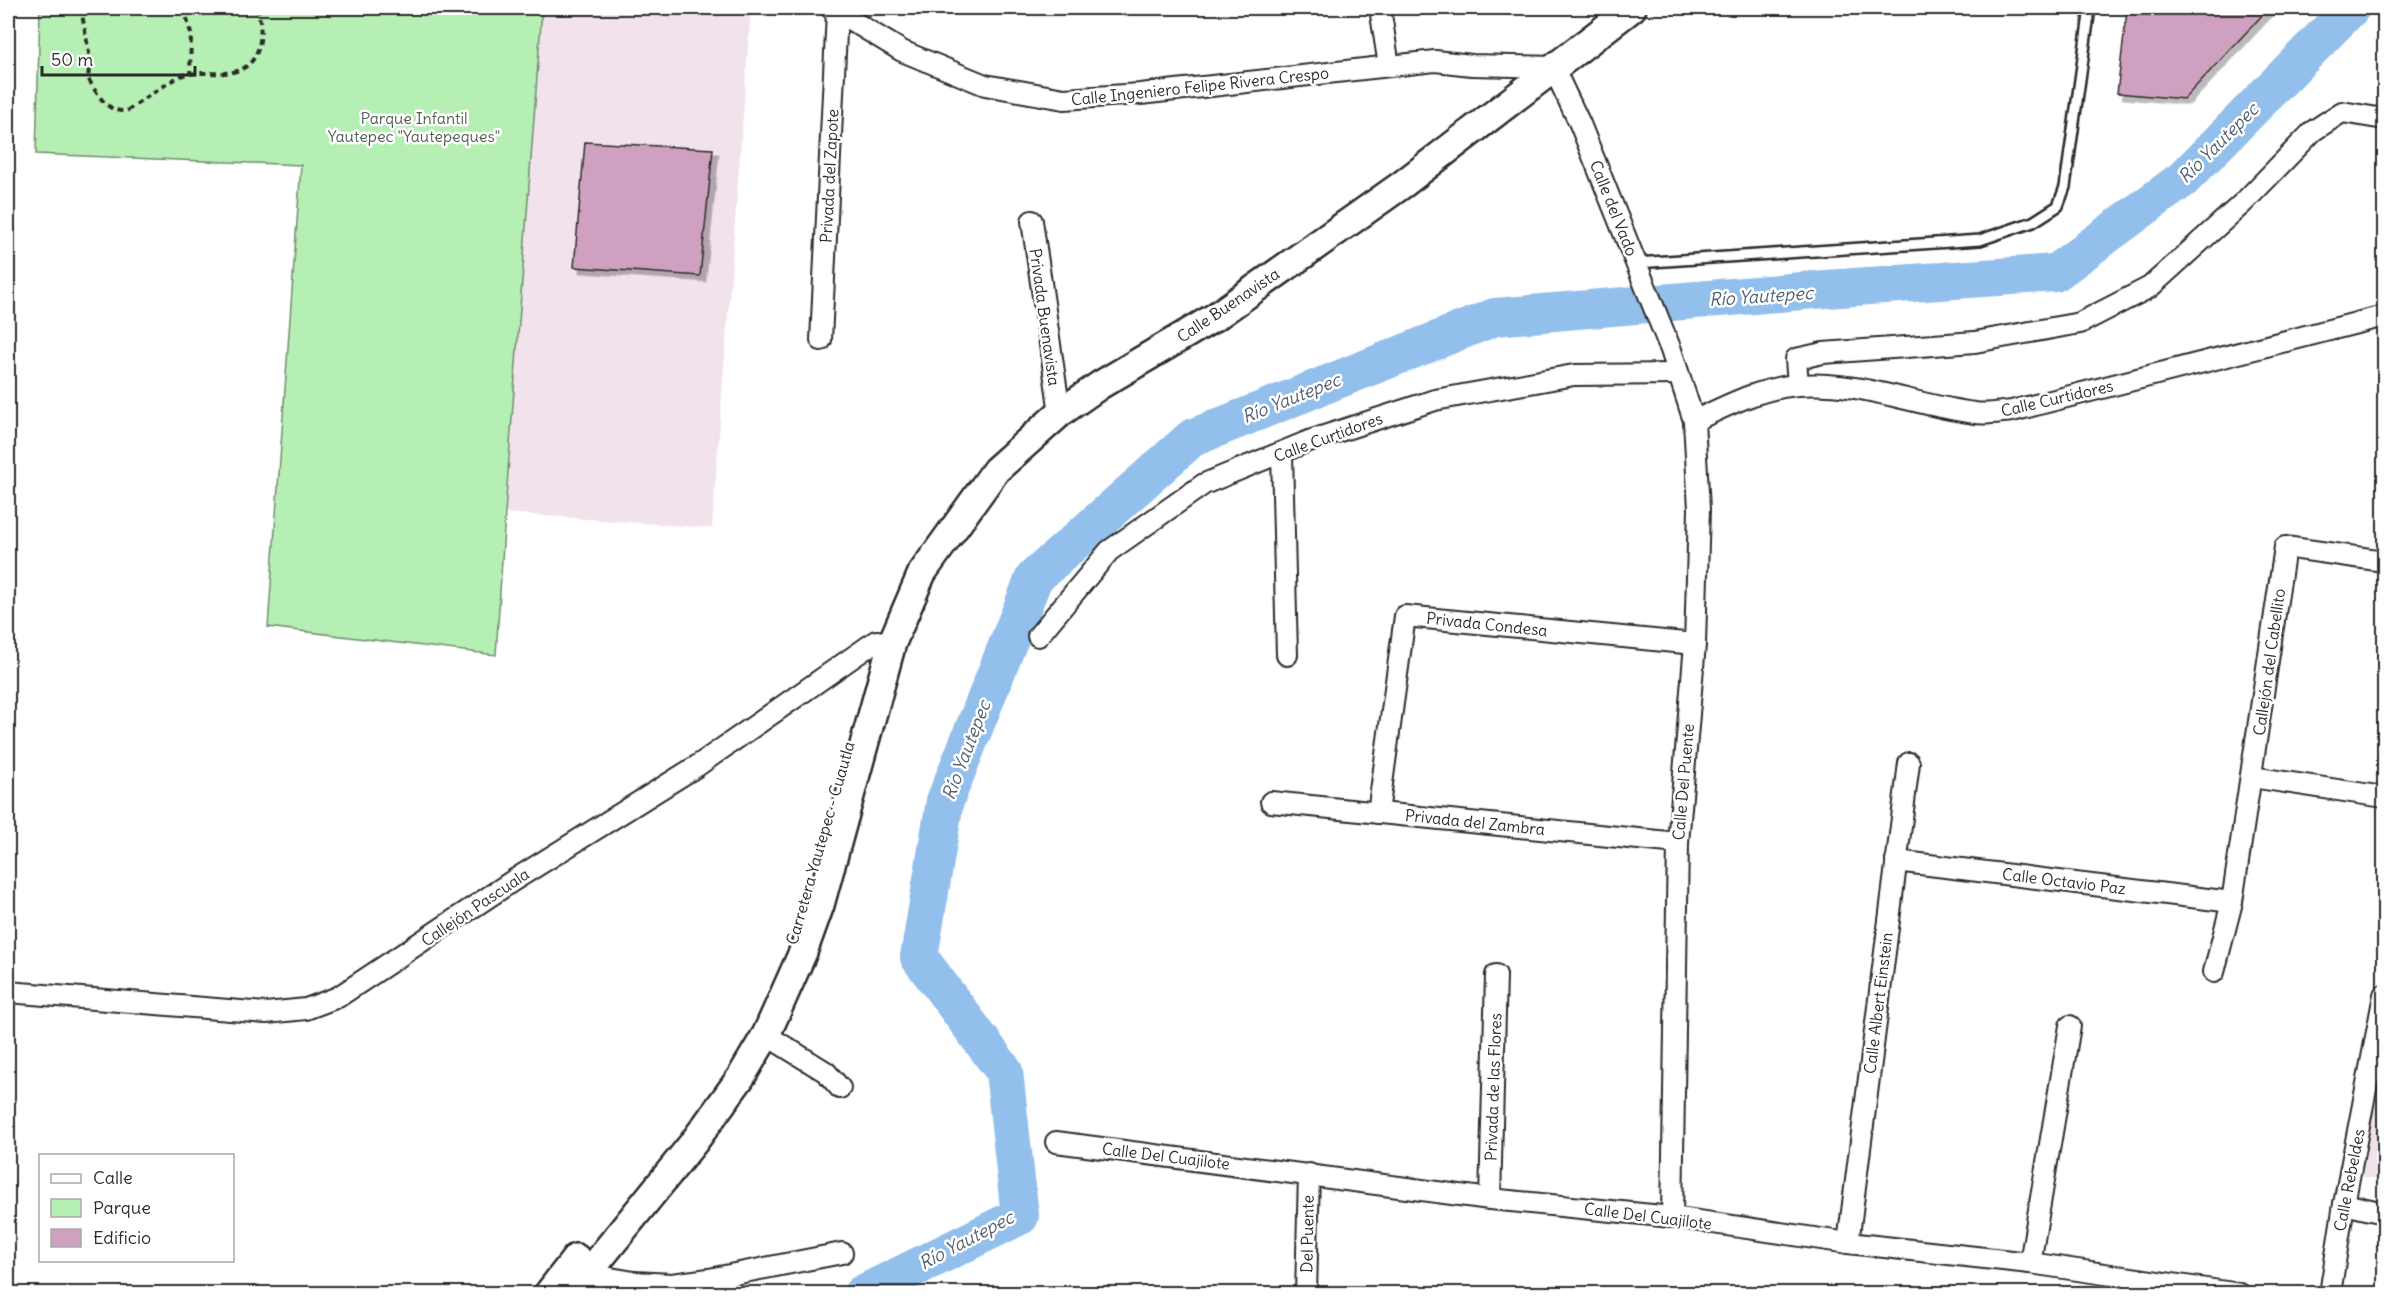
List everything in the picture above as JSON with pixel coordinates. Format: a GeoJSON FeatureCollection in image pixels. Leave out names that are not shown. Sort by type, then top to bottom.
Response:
{"type":"FeatureCollection","features":[{"type":"Feature","properties":{"kind":"main road","name":"Calle Buenavista"},"geometry":{"type":"LineString","coordinates":[[991,464],[1058,404],[1395,173],[1462,138],[1632,8]]}},
{"type":"Feature","properties":{"kind":"main road","name":"Carretera Yautepec - Cuautla"},"geometry":{"type":"LineString","coordinates":[[548,1293],[576,1278],[694,1142],[734,1073],[754,1026],[820,905],[884,642],[922,573],[991,464]]}},
{"type":"Feature","properties":{"kind":"main road","name":"Carretera Yautepec - Cuautla"},"geometry":{"type":"LineString","coordinates":[[734,1073],[766,1035],[797,949]]}},
{"type":"Feature","properties":{"kind":"street"},"geometry":{"type":"LineString","coordinates":[[1380,8],[1389,66]]}},
{"type":"Feature","properties":{"kind":"street","name":"Calle Ingeniero Felipe Rivera Crespo"},"geometry":{"type":"LineString","coordinates":[[834,10],[902,51],[985,85],[1064,99],[1140,94],[1435,61],[1472,65],[1553,67]]}},
{"type":"Feature","properties":{"kind":"street","name":"Privada del Zapote"},"geometry":{"type":"LineString","coordinates":[[821,340],[834,10]]}},
{"type":"Feature","properties":{"kind":"street","name":"Calle del Vado"},"geometry":{"type":"LineString","coordinates":[[1553,67],[1580,124],[1671,350]]}},
{"type":"Feature","properties":{"kind":"street"},"geometry":{"type":"LineString","coordinates":[[1798,385],[1796,359],[1823,353],[1975,342],[2080,323],[2150,287],[2244,201],[2313,131],[2342,112],[2385,119]]}},
{"type":"Feature","properties":{"kind":"street","name":"Privada Buenavista"},"geometry":{"type":"LineString","coordinates":[[1032,221],[1058,404]]}},
{"type":"Feature","properties":{"kind":"street","name":"Calle Curtidores"},"geometry":{"type":"LineString","coordinates":[[1694,421],[1748,395],[1798,385],[1878,392],[1977,414],[2012,411],[2385,316]]}},
{"type":"Feature","properties":{"kind":"street","name":"Calle Del Puente"},"geometry":{"type":"LineString","coordinates":[[1671,350],[1694,421],[1699,509],[1695,644],[1678,843],[1672,1217]]}},
{"type":"Feature","properties":{"kind":"street","name":"Calle Curtidores"},"geometry":{"type":"LineString","coordinates":[[1038,636],[1109,551],[1204,484],[1309,441],[1435,400],[1574,375],[1678,374]]}},
{"type":"Feature","properties":{"kind":"street"},"geometry":{"type":"LineString","coordinates":[[1282,454],[1287,655]]}},
{"type":"Feature","properties":{"kind":"street","name":"Callejón del Cabellito"},"geometry":{"type":"LineString","coordinates":[[2214,972],[2232,902],[2285,547],[2385,561]]}},
{"type":"Feature","properties":{"kind":"street","name":"Privada Condesa"},"geometry":{"type":"LineString","coordinates":[[1378,813],[1406,616],[1695,644]]}},
{"type":"Feature","properties":{"kind":"street","name":"Callejón Pascuala"},"geometry":{"type":"LineString","coordinates":[[8,992],[266,1012],[306,1009],[339,998],[514,880],[697,766],[884,642]]}},
{"type":"Feature","properties":{"kind":"street","name":"Calle Albert Einstein"},"geometry":{"type":"LineString","coordinates":[[1848,1243],[1909,763]]}},
{"type":"Feature","properties":{"kind":"street"},"geometry":{"type":"LineString","coordinates":[[2252,777],[2385,797]]}},
{"type":"Feature","properties":{"kind":"street","name":"Privada del Zambra"},"geometry":{"type":"LineString","coordinates":[[1271,802],[1678,843]]}},
{"type":"Feature","properties":{"kind":"street","name":"Calle Octavio Paz"},"geometry":{"type":"LineString","coordinates":[[1896,861],[2232,902]]}},
{"type":"Feature","properties":{"kind":"street","name":"Privada de las Flores"},"geometry":{"type":"LineString","coordinates":[[1490,1199],[1496,975]]}},
{"type":"Feature","properties":{"kind":"street","name":"Calle Rebeldes"},"geometry":{"type":"LineString","coordinates":[[2330,1293],[2344,1204],[2385,995]]}},
{"type":"Feature","properties":{"kind":"street"},"geometry":{"type":"LineString","coordinates":[[2030,1263],[2070,1026]]}},
{"type":"Feature","properties":{"kind":"street"},"geometry":{"type":"LineString","coordinates":[[766,1035],[826,1072],[840,1088]]}},
{"type":"Feature","properties":{"kind":"street","name":"Calle Del Cuajilote"},"geometry":{"type":"LineString","coordinates":[[1056,1142],[1490,1199],[1672,1217],[1848,1243],[2030,1263],[2240,1293]]}},
{"type":"Feature","properties":{"kind":"street","name":"Del Puente"},"geometry":{"type":"LineString","coordinates":[[1306,1293],[1309,1174]]}},
{"type":"Feature","properties":{"kind":"street"},"geometry":{"type":"LineString","coordinates":[[2344,1204],[2385,1213]]}},
{"type":"Feature","properties":{"kind":"street"},"geometry":{"type":"LineString","coordinates":[[576,1278],[634,1288],[709,1279],[842,1252]]}},
{"type":"Feature","properties":{"kind":"lane"},"geometry":{"type":"LineString","coordinates":[[1636,263],[1980,240],[2033,222],[2058,206],[2065,187],[2090,8]]}},
{"type":"Feature","properties":{"kind":"path"},"geometry":{"type":"LineString","coordinates":[[85,8],[82,14],[90,59],[88,78],[110,108],[120,112],[128,110],[182,75],[234,72],[245,68],[257,55],[261,42],[260,18],[257,8]]}},
{"type":"Feature","properties":{"kind":"path"},"geometry":{"type":"LineString","coordinates":[[184,8],[191,34],[190,75]]}},
{"type":"Feature","properties":{"kind":"shaded area"},"geometry":{"type":"Polygon","coordinates":[[[542,8],[751,8],[712,528],[505,513],[542,8]]]}},
{"type":"Feature","properties":{"kind":"shaded area"},"geometry":{"type":"Polygon","coordinates":[[[2384,1032],[2384,1180],[2358,1176],[2384,1032]]]}},
{"type":"Feature","properties":{"kind":"green space","name":"Parque Infantil Yautepec \"Yautepeques\""},"geometry":{"type":"Polygon","coordinates":[[[40,8],[542,8],[496,655],[268,627],[301,165],[36,154],[40,8]]]}},
{"type":"Feature","properties":{"kind":"building"},"geometry":{"type":"Polygon","coordinates":[[[2137,8],[2269,8],[2184,99],[2117,93],[2127,11],[2137,10],[2137,8]]]}},
{"type":"Feature","properties":{"kind":"building"},"geometry":{"type":"Polygon","coordinates":[[[585,142],[713,149],[700,276],[574,267],[585,142]]]}},
{"type":"Feature","properties":{"kind":"waterway","name":"Río Yautepec"},"geometry":{"type":"LineString","coordinates":[[862,1294],[1020,1216],[1004,1071],[919,957],[945,801],[1034,578],[1192,438],[1495,317],[1826,289],[2055,273],[2183,179],[2351,8]]}}]}
